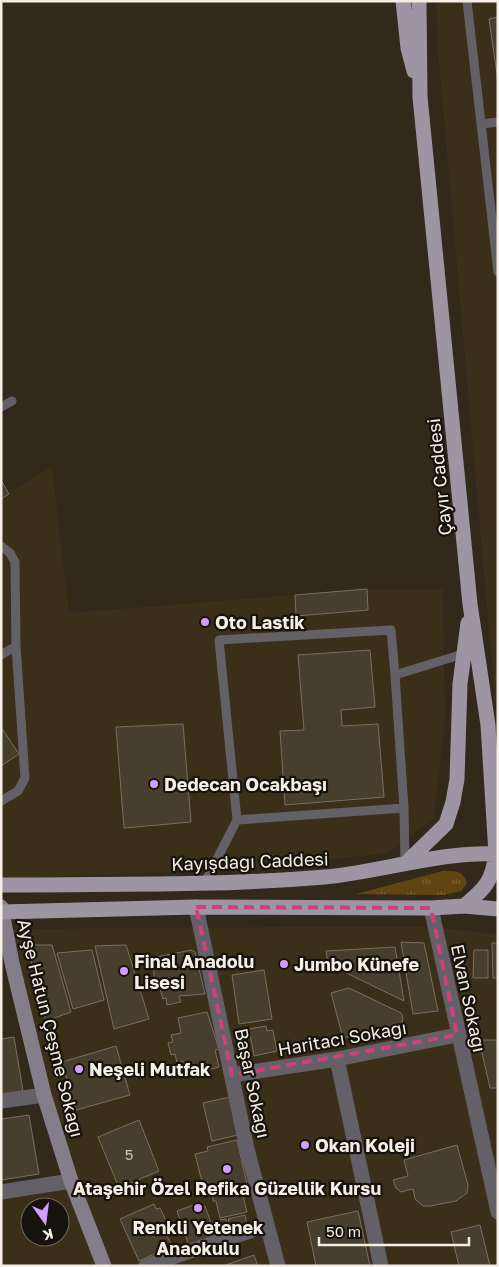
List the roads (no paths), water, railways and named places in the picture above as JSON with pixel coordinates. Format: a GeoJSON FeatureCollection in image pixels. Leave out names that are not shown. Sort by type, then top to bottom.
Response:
{"type":"FeatureCollection","features":[{"type":"Feature","properties":{"kind":"main road","name":"Çayır Caddesi"},"geometry":{"type":"LineString","coordinates":[[403,1],[408,48],[420,97]]}},
{"type":"Feature","properties":{"kind":"main road","name":"Çayır Caddesi"},"geometry":{"type":"LineString","coordinates":[[419,1],[420,97],[470,604],[488,726],[497,854],[488,885],[464,906]]}},
{"type":"Feature","properties":{"kind":"main road"},"geometry":{"type":"LineString","coordinates":[[405,864],[446,824],[453,802],[457,779],[460,684],[470,604]]}},
{"type":"Feature","properties":{"kind":"main road","name":"Kayışdağı Caddesi"},"geometry":{"type":"LineString","coordinates":[[1,885],[272,882],[345,875],[456,855],[497,854]]}},
{"type":"Feature","properties":{"kind":"main road"},"geometry":{"type":"LineString","coordinates":[[2,910],[196,907],[430,908],[464,906],[498,909]]}},
{"type":"Feature","properties":{"kind":"street","name":"Başar Sokağı"},"geometry":{"type":"LineString","coordinates":[[196,907],[248,1149],[278,1266]]}},
{"type":"Feature","properties":{"kind":"street","name":"Elvan Sokağı"},"geometry":{"type":"LineString","coordinates":[[430,908],[498,1212]]}},
{"type":"Feature","properties":{"kind":"street","name":"Ayşe Hatun Çeşme Sokağı"},"geometry":{"type":"LineString","coordinates":[[2,910],[12,963],[44,1095],[71,1181],[104,1266]]}},
{"type":"Feature","properties":{"kind":"street","name":"Haritacı Sokağı"},"geometry":{"type":"LineString","coordinates":[[232,1075],[337,1060],[457,1035]]}},
{"type":"Feature","properties":{"kind":"street"},"geometry":{"type":"LineString","coordinates":[[337,1060],[382,1266]]}},
{"type":"Feature","properties":{"kind":"street"},"geometry":{"type":"LineString","coordinates":[[1,1101],[44,1095]]}},
{"type":"Feature","properties":{"kind":"street"},"geometry":{"type":"LineString","coordinates":[[1,1192],[71,1181]]}},
{"type":"Feature","properties":{"kind":"street"},"geometry":{"type":"LineString","coordinates":[[146,1266],[267,1225]]}},
{"type":"Feature","properties":{"kind":"lane"},"geometry":{"type":"LineString","coordinates":[[467,1],[498,272]]}},
{"type":"Feature","properties":{"kind":"lane"},"geometry":{"type":"LineString","coordinates":[[481,124],[498,122]]}},
{"type":"Feature","properties":{"kind":"lane"},"geometry":{"type":"LineString","coordinates":[[1,408],[12,401]]}},
{"type":"Feature","properties":{"kind":"lane"},"geometry":{"type":"LineString","coordinates":[[1,546],[10,553],[15,562],[16,646],[25,778],[18,791],[1,801]]}},
{"type":"Feature","properties":{"kind":"lane"},"geometry":{"type":"LineString","coordinates":[[205,882],[237,820],[219,640],[391,630],[404,808],[405,864]]}},
{"type":"Feature","properties":{"kind":"lane"},"geometry":{"type":"LineString","coordinates":[[1,655],[16,646]]}},
{"type":"Feature","properties":{"kind":"lane"},"geometry":{"type":"LineString","coordinates":[[395,675],[463,654]]}},
{"type":"Feature","properties":{"kind":"lane"},"geometry":{"type":"LineString","coordinates":[[237,820],[404,808]]}},
{"type":"Feature","properties":{"kind":"place","name":"Oto Lastik"},"geometry":{"type":"Point","coordinates":[205,622]}},
{"type":"Feature","properties":{"kind":"place","name":"Dedecan Ocakbaşı"},"geometry":{"type":"Point","coordinates":[154,784]}},
{"type":"Feature","properties":{"kind":"place","name":"Jumbo Künefe"},"geometry":{"type":"Point","coordinates":[284,964]}},
{"type":"Feature","properties":{"kind":"place","name":"Final Anadolu Lisesi"},"geometry":{"type":"Point","coordinates":[124,971]}},
{"type":"Feature","properties":{"kind":"place","name":"Neşeli Mutfak"},"geometry":{"type":"Point","coordinates":[79,1069]}},
{"type":"Feature","properties":{"kind":"place","name":"Okan Koleji"},"geometry":{"type":"Point","coordinates":[305,1145]}},
{"type":"Feature","properties":{"kind":"place","name":"Ataşehir Özel Refika Güzellik Kursu"},"geometry":{"type":"Point","coordinates":[227,1169]}},
{"type":"Feature","properties":{"kind":"place","name":"Renkli Yetenek Anaokulu"},"geometry":{"type":"Point","coordinates":[198,1208]}}]}
